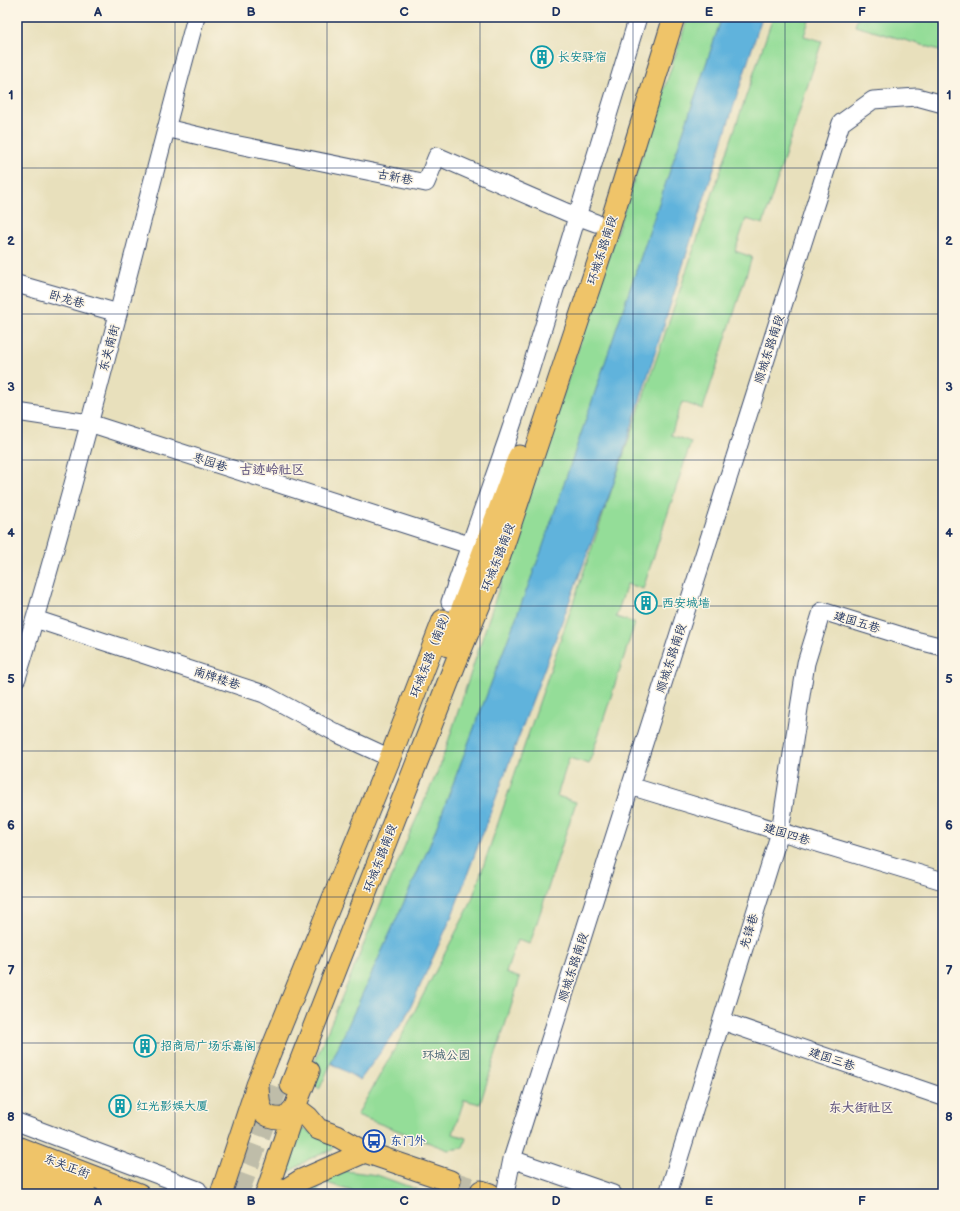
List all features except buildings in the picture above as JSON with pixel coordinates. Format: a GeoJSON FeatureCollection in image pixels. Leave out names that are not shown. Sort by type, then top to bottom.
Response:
{"type":"FeatureCollection","features":[{"type":"Feature","properties":{"kind":"main road","name":"环城东路南段"},"geometry":{"type":"LineString","coordinates":[[285,1083],[550,372],[659,17]]}},
{"type":"Feature","properties":{"kind":"main road","name":"环城东路南段"},"geometry":{"type":"LineString","coordinates":[[484,551],[606,238],[674,17]]}},
{"type":"Feature","properties":{"kind":"main road","name":"环城东路（南段）"},"geometry":{"type":"LineString","coordinates":[[221,1194],[258,1085],[390,758],[450,602],[484,551]]}},
{"type":"Feature","properties":{"kind":"main road"},"geometry":{"type":"LineString","coordinates":[[266,1194],[295,1107],[405,825],[431,763],[484,551]]}},
{"type":"Feature","properties":{"kind":"main road"},"geometry":{"type":"LineString","coordinates":[[258,1085],[258,1101],[262,1111],[269,1117],[275,1119],[286,1118],[295,1107]]}},
{"type":"Feature","properties":{"kind":"main road"},"geometry":{"type":"LineString","coordinates":[[295,1107],[327,1133],[365,1152],[450,1182]]}},
{"type":"Feature","properties":{"kind":"main road"},"geometry":{"type":"LineString","coordinates":[[17,1139],[25,1150]]}},
{"type":"Feature","properties":{"kind":"main road","name":"东关正街"},"geometry":{"type":"LineString","coordinates":[[25,1150],[139,1194]]}},
{"type":"Feature","properties":{"kind":"main road"},"geometry":{"type":"LineString","coordinates":[[279,1194],[301,1180],[365,1152]]}},
{"type":"Feature","properties":{"kind":"main road","name":"东关正街"},"geometry":{"type":"LineString","coordinates":[[17,1167],[86,1194]]}},
{"type":"Feature","properties":{"kind":"main road"},"geometry":{"type":"LineString","coordinates":[[17,1179],[38,1194]]}},
{"type":"Feature","properties":{"kind":"street","name":"东关南街"},"geometry":{"type":"LineString","coordinates":[[17,678],[35,619],[89,423],[196,17]]}},
{"type":"Feature","properties":{"kind":"street"},"geometry":{"type":"LineString","coordinates":[[484,551],[507,440],[638,17]]}},
{"type":"Feature","properties":{"kind":"street","name":"顺城东路南段"},"geometry":{"type":"LineString","coordinates":[[505,1194],[512,1159],[841,123],[873,100],[917,97],[943,104]]}},
{"type":"Feature","properties":{"kind":"street","name":"古新巷"},"geometry":{"type":"LineString","coordinates":[[166,128],[229,143],[426,183],[437,156],[596,223]]}},
{"type":"Feature","properties":{"kind":"street","name":"卧龙巷"},"geometry":{"type":"LineString","coordinates":[[17,284],[118,313]]}},
{"type":"Feature","properties":{"kind":"street","name":"枣园巷"},"geometry":{"type":"LineString","coordinates":[[17,412],[89,423],[484,551]]}},
{"type":"Feature","properties":{"kind":"street","name":"建国五巷"},"geometry":{"type":"LineString","coordinates":[[806,663],[822,611],[943,647]]}},
{"type":"Feature","properties":{"kind":"street","name":"南牌楼巷"},"geometry":{"type":"LineString","coordinates":[[35,619],[264,694],[338,734],[390,758]]}},
{"type":"Feature","properties":{"kind":"street","name":"先锋巷"},"geometry":{"type":"LineString","coordinates":[[668,1194],[780,832],[806,663]]}},
{"type":"Feature","properties":{"kind":"street","name":"建国四巷"},"geometry":{"type":"LineString","coordinates":[[630,786],[943,881]]}},
{"type":"Feature","properties":{"kind":"street","name":"建国三巷"},"geometry":{"type":"LineString","coordinates":[[722,1020],[943,1097]]}},
{"type":"Feature","properties":{"kind":"street"},"geometry":{"type":"LineString","coordinates":[[17,1122],[198,1190],[200,1194]]}},
{"type":"Feature","properties":{"kind":"street"},"geometry":{"type":"LineString","coordinates":[[512,1159],[613,1194]]}},
{"type":"Feature","properties":{"kind":"street"},"geometry":{"type":"LineString","coordinates":[[17,1186],[38,1194]]}},
{"type":"Feature","properties":{"kind":"green space"},"geometry":{"type":"Polygon","coordinates":[[[688,17],[722,17],[541,552],[429,847],[319,1090],[309,1076],[410,833],[440,766],[688,17]]]}},
{"type":"Feature","properties":{"kind":"green space","name":"环城公园"},"geometry":{"type":"Polygon","coordinates":[[[773,17],[810,17],[804,36],[822,41],[763,224],[746,219],[735,251],[752,257],[703,409],[682,402],[671,435],[691,442],[643,589],[627,584],[616,617],[635,623],[589,764],[569,758],[557,796],[576,802],[530,944],[517,940],[506,973],[520,978],[480,1104],[464,1100],[453,1134],[466,1138],[463,1148],[448,1150],[357,1115],[397,1045],[470,905],[773,17]]]}},
{"type":"Feature","properties":{"kind":"green space"},"geometry":{"type":"Polygon","coordinates":[[[858,17],[943,17],[943,51],[855,26],[858,17]]]}},
{"type":"Feature","properties":{"kind":"green space"},"geometry":{"type":"Polygon","coordinates":[[[300,1128],[336,1141],[332,1150],[309,1159],[279,1179],[300,1128]]]}},
{"type":"Feature","properties":{"kind":"green space"},"geometry":{"type":"Polygon","coordinates":[[[331,1169],[377,1175],[429,1194],[360,1194],[321,1181],[317,1194],[291,1194],[331,1169]]]}},
{"type":"Feature","properties":{"kind":"water"},"geometry":{"type":"Polygon","coordinates":[[[722,17],[762,17],[613,485],[451,918],[405,1019],[360,1080],[331,1063],[429,847],[541,552],[722,17]]]}},
{"type":"Feature","properties":{"kind":"tunnel"},"geometry":{"type":"LineString","coordinates":[[238,1194],[280,1081]]}},
{"type":"Feature","properties":{"kind":"tunnel"},"geometry":{"type":"LineString","coordinates":[[450,1181],[481,1191]]}},
{"type":"Feature","properties":{"kind":"place","name":"长安驿·宿"},"geometry":{"type":"Point","coordinates":[542,57]}},
{"type":"Feature","properties":{"kind":"place","name":"西安城墙"},"geometry":{"type":"Point","coordinates":[646,603]}},
{"type":"Feature","properties":{"kind":"place","name":"招商局广场乐嘉阁"},"geometry":{"type":"Point","coordinates":[145,1046]}},
{"type":"Feature","properties":{"kind":"place","name":"红光影娱大厦"},"geometry":{"type":"Point","coordinates":[120,1106]}},
{"type":"Feature","properties":{"kind":"place","name":"东门外"},"geometry":{"type":"Point","coordinates":[374,1141]}},
{"type":"Feature","properties":{"kind":"district","name":"古迹岭社区"},"geometry":{"type":"Point","coordinates":[272,469]}},
{"type":"Feature","properties":{"kind":"district","name":"东大街社区"},"geometry":{"type":"Point","coordinates":[861,1107]}}]}
